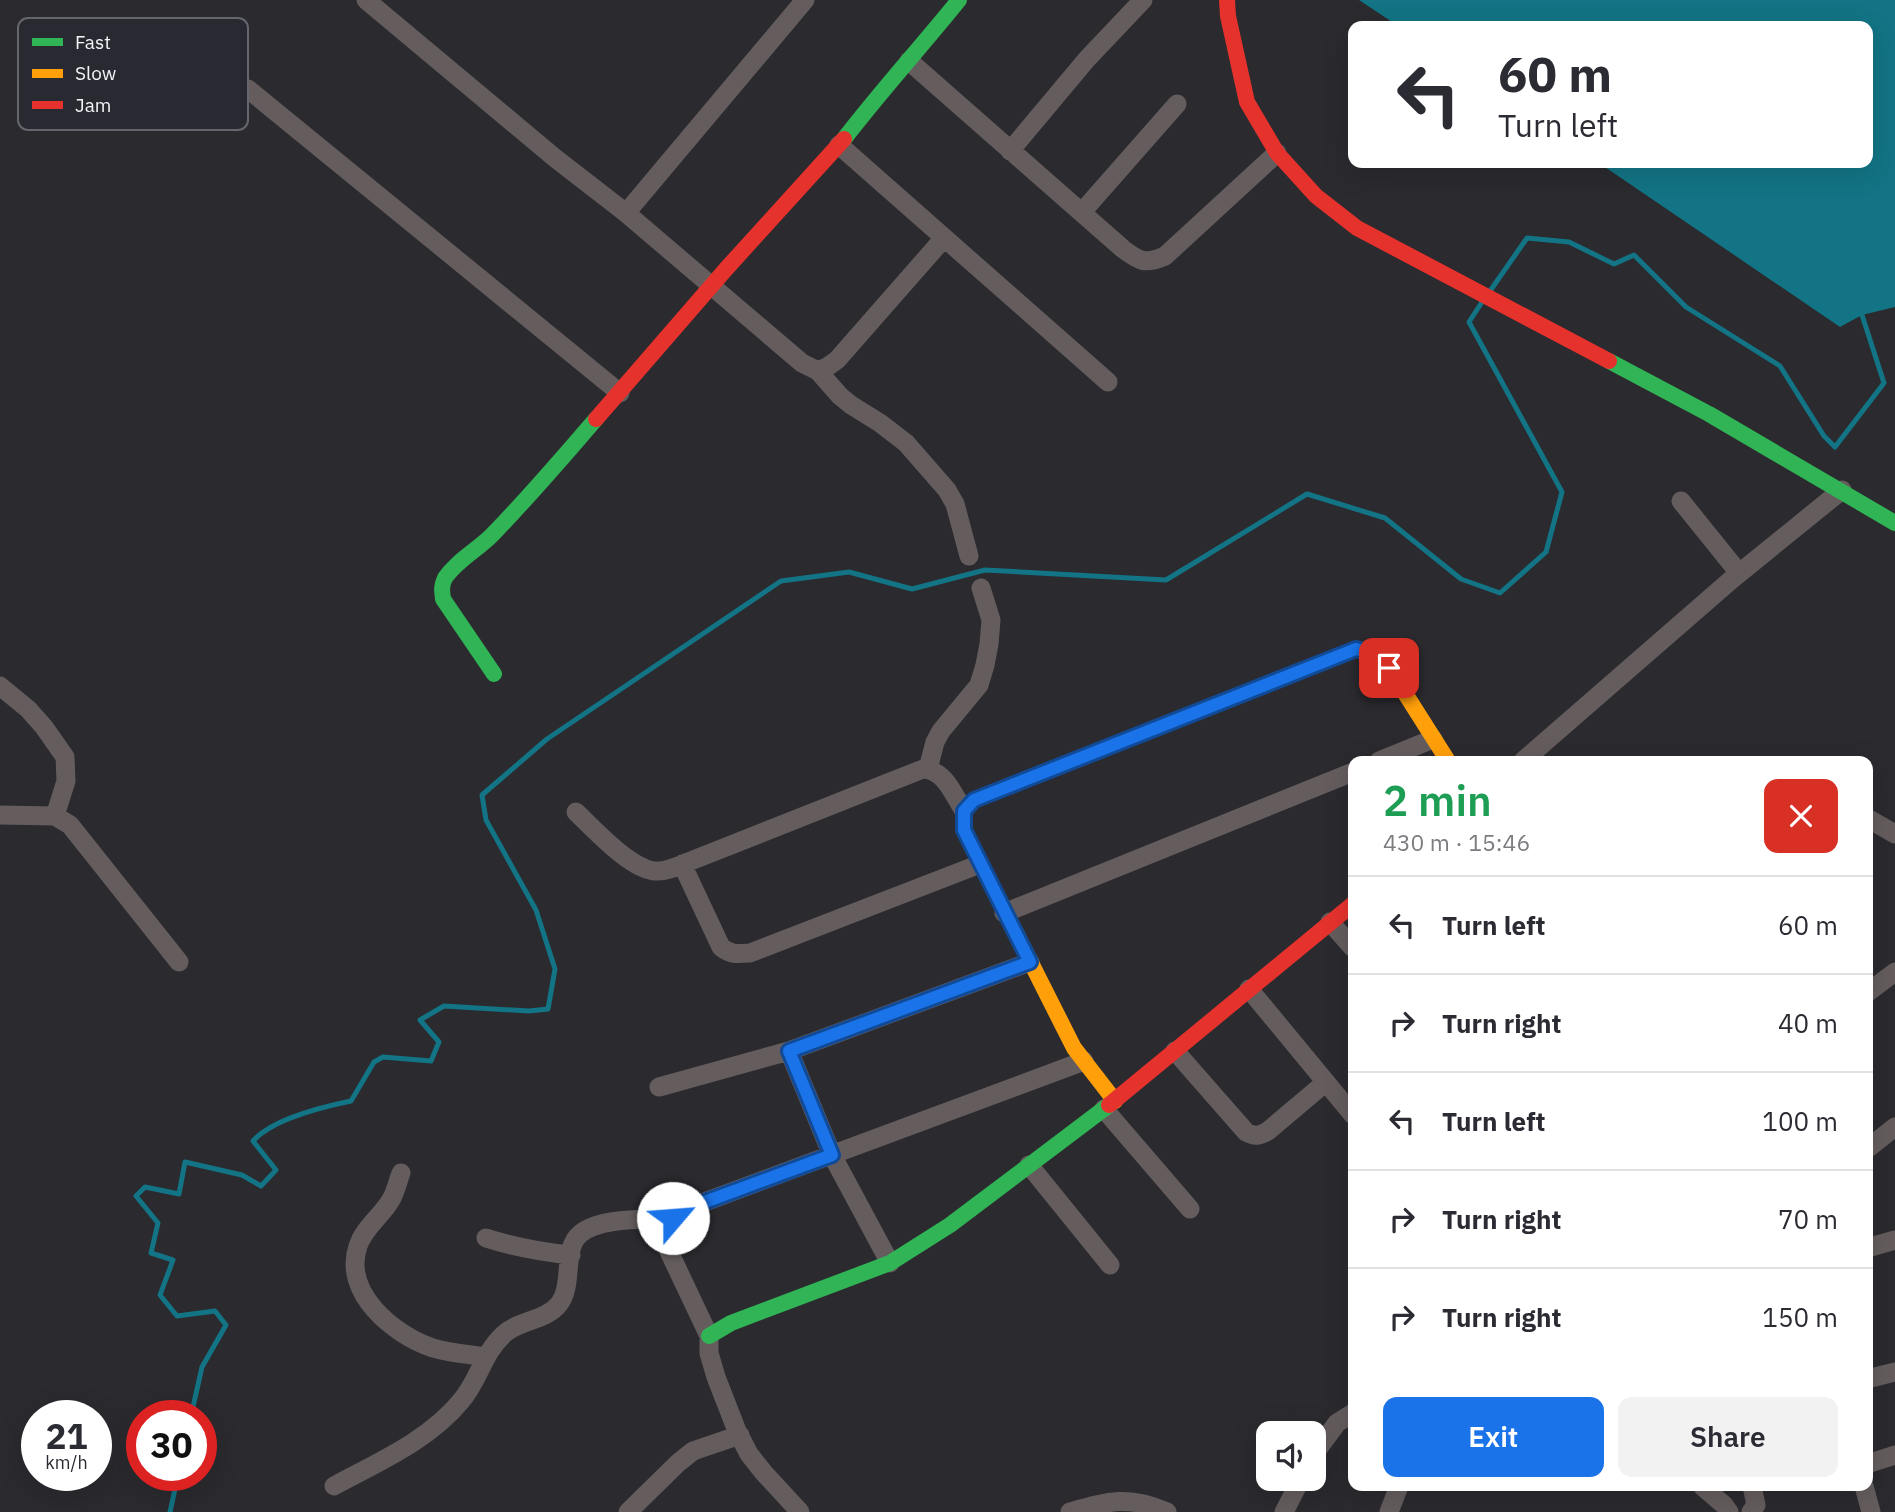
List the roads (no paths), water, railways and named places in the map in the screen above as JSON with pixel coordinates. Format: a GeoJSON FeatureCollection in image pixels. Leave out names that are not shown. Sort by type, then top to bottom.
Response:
{"type":"FeatureCollection","features":[{"type":"Feature","properties":{"kind":"street"},"geometry":{"type":"LineString","coordinates":[[366,0],[555,158],[626,213],[802,363],[818,371],[840,396],[906,443],[947,490],[955,504],[969,556]]}},
{"type":"Feature","properties":{"kind":"street"},"geometry":{"type":"LineString","coordinates":[[626,213],[805,0]]}},
{"type":"Feature","properties":{"kind":"street"},"geometry":{"type":"LineString","coordinates":[[494,674],[443,599],[441,587],[446,577],[525,501],[839,145],[883,88],[959,0]]}},
{"type":"Feature","properties":{"kind":"street"},"geometry":{"type":"LineString","coordinates":[[1010,151],[1087,59],[1143,0]]}},
{"type":"Feature","properties":{"kind":"street"},"geometry":{"type":"LineString","coordinates":[[1227,0],[1247,102],[1277,153],[1316,196],[1357,228],[1709,414],[1895,523]]}},
{"type":"Feature","properties":{"kind":"street"},"geometry":{"type":"LineString","coordinates":[[909,61],[1133,257],[1143,262],[1155,261],[1165,256],[1277,153]]}},
{"type":"Feature","properties":{"kind":"street"},"geometry":{"type":"LineString","coordinates":[[248,89],[620,393]]}},
{"type":"Feature","properties":{"kind":"street"},"geometry":{"type":"LineString","coordinates":[[1082,212],[1177,104]]}},
{"type":"Feature","properties":{"kind":"street"},"geometry":{"type":"LineString","coordinates":[[839,145],[1108,382]]}},
{"type":"Feature","properties":{"kind":"street"},"geometry":{"type":"LineString","coordinates":[[818,371],[837,360],[944,238]]}},
{"type":"Feature","properties":{"kind":"street"},"geometry":{"type":"LineString","coordinates":[[1528,756],[1739,573],[1842,490]]}},
{"type":"Feature","properties":{"kind":"street"},"geometry":{"type":"LineString","coordinates":[[1681,501],[1739,573]]}},
{"type":"Feature","properties":{"kind":"street"},"geometry":{"type":"LineString","coordinates":[[928,769],[935,742],[941,731],[979,685],[982,675],[989,644],[990,620],[981,588]]}},
{"type":"Feature","properties":{"kind":"street"},"geometry":{"type":"LineString","coordinates":[[964,811],[974,800],[1356,649],[1372,653],[1389,668],[1445,756]]}},
{"type":"Feature","properties":{"kind":"street"},"geometry":{"type":"LineString","coordinates":[[0,686],[28,709],[65,757],[66,781],[55,816]]}},
{"type":"Feature","properties":{"kind":"street"},"geometry":{"type":"LineString","coordinates":[[1390,756],[1433,739]]}},
{"type":"Feature","properties":{"kind":"street"},"geometry":{"type":"LineString","coordinates":[[576,812],[631,861],[656,871],[682,864],[923,769],[937,772],[964,811],[964,830],[1074,1048],[1109,1105],[1190,1209]]}},
{"type":"Feature","properties":{"kind":"street"},"geometry":{"type":"LineString","coordinates":[[1004,913],[1348,774]]}},
{"type":"Feature","properties":{"kind":"street"},"geometry":{"type":"LineString","coordinates":[[0,815],[55,816],[70,825],[179,962]]}},
{"type":"Feature","properties":{"kind":"street"},"geometry":{"type":"LineString","coordinates":[[682,864],[721,947],[728,953],[736,954],[750,953],[980,864]]}},
{"type":"Feature","properties":{"kind":"street"},"geometry":{"type":"LineString","coordinates":[[709,1336],[731,1323],[890,1263],[950,1225],[1109,1105],[1348,908]]}},
{"type":"Feature","properties":{"kind":"street"},"geometry":{"type":"LineString","coordinates":[[1330,922],[1348,942]]}},
{"type":"Feature","properties":{"kind":"street"},"geometry":{"type":"LineString","coordinates":[[659,1087],[789,1051],[1030,962]]}},
{"type":"Feature","properties":{"kind":"street"},"geometry":{"type":"LineString","coordinates":[[1873,988],[1895,972]]}},
{"type":"Feature","properties":{"kind":"street"},"geometry":{"type":"LineString","coordinates":[[1249,989],[1348,1109]]}},
{"type":"Feature","properties":{"kind":"street"},"geometry":{"type":"LineString","coordinates":[[789,1051],[832,1155],[890,1263]]}},
{"type":"Feature","properties":{"kind":"street"},"geometry":{"type":"LineString","coordinates":[[1175,1051],[1246,1132],[1253,1136],[1268,1131],[1326,1082]]}},
{"type":"Feature","properties":{"kind":"street"},"geometry":{"type":"LineString","coordinates":[[800,1512],[749,1454],[713,1365],[709,1353],[709,1336],[665,1243],[665,1230],[683,1210],[1084,1061]]}},
{"type":"Feature","properties":{"kind":"street"},"geometry":{"type":"LineString","coordinates":[[1873,1144],[1895,1127]]}},
{"type":"Feature","properties":{"kind":"street"},"geometry":{"type":"LineString","coordinates":[[1029,1165],[1110,1265]]}},
{"type":"Feature","properties":{"kind":"street"},"geometry":{"type":"LineString","coordinates":[[401,1173],[392,1198],[358,1245],[356,1276],[366,1297],[384,1320],[409,1337],[434,1348],[485,1357]]}},
{"type":"Feature","properties":{"kind":"street"},"geometry":{"type":"LineString","coordinates":[[334,1486],[433,1430],[473,1385],[485,1357],[506,1332],[556,1308],[566,1289],[572,1244],[579,1235],[604,1223],[673,1218]]}},
{"type":"Feature","properties":{"kind":"street"},"geometry":{"type":"LineString","coordinates":[[486,1238],[545,1253],[571,1255]]}},
{"type":"Feature","properties":{"kind":"street"},"geometry":{"type":"LineString","coordinates":[[1873,1246],[1895,1241]]}},
{"type":"Feature","properties":{"kind":"street"},"geometry":{"type":"LineString","coordinates":[[1873,1378],[1895,1372]]}},
{"type":"Feature","properties":{"kind":"street"},"geometry":{"type":"LineString","coordinates":[[1326,1438],[1337,1423],[1348,1416]]}},
{"type":"Feature","properties":{"kind":"street"},"geometry":{"type":"LineString","coordinates":[[628,1512],[693,1451],[740,1435]]}},
{"type":"Feature","properties":{"kind":"street"},"geometry":{"type":"LineString","coordinates":[[1873,1462],[1895,1455]]}},
{"type":"Feature","properties":{"kind":"street"},"geometry":{"type":"LineString","coordinates":[[1284,1512],[1295,1491]]}},
{"type":"Feature","properties":{"kind":"street"},"geometry":{"type":"LineString","coordinates":[[1389,1512],[1397,1491]]}},
{"type":"Feature","properties":{"kind":"street"},"geometry":{"type":"LineString","coordinates":[[1708,1491],[1729,1512]]}},
{"type":"Feature","properties":{"kind":"street"},"geometry":{"type":"LineString","coordinates":[[1751,1512],[1756,1505],[1753,1491]]}},
{"type":"Feature","properties":{"kind":"street"},"geometry":{"type":"LineString","coordinates":[[1865,1491],[1871,1512]]}},
{"type":"Feature","properties":{"kind":"street"},"geometry":{"type":"LineString","coordinates":[[1070,1512],[1125,1500],[1149,1504],[1167,1512]]}},
{"type":"Feature","properties":{"kind":"water"},"geometry":{"type":"Polygon","coordinates":[[[1359,0],[1895,0],[1895,307],[1862,315],[1840,327],[1606,168],[1873,168],[1873,21],[1390,21],[1359,0]]]}},
{"type":"Feature","properties":{"kind":"waterway"},"geometry":{"type":"LineString","coordinates":[[1490,291],[1527,238],[1569,242],[1614,264],[1634,255],[1686,307],[1780,366],[1824,436],[1835,447],[1884,383],[1862,315]]}},
{"type":"Feature","properties":{"kind":"waterway"},"geometry":{"type":"LineString","coordinates":[[195,1400],[202,1367],[226,1325],[215,1311],[177,1316],[160,1295],[173,1260],[151,1253],[158,1223],[136,1196],[145,1187],[179,1194],[185,1162],[242,1175],[261,1186],[276,1170],[253,1141],[261,1133],[312,1110],[351,1101],[374,1062],[383,1057],[431,1061],[439,1042],[420,1020],[444,1006],[529,1011],[548,1009],[555,969],[536,910],[486,820],[482,795],[547,739],[781,581],[849,572],[912,589],[985,570],[1166,580],[1307,494],[1385,518],[1461,579],[1500,593],[1546,552],[1562,492],[1469,322],[1482,302]]}},
{"type":"Feature","properties":{"kind":"waterway"},"geometry":{"type":"LineString","coordinates":[[170,1512],[175,1491]]}}]}
